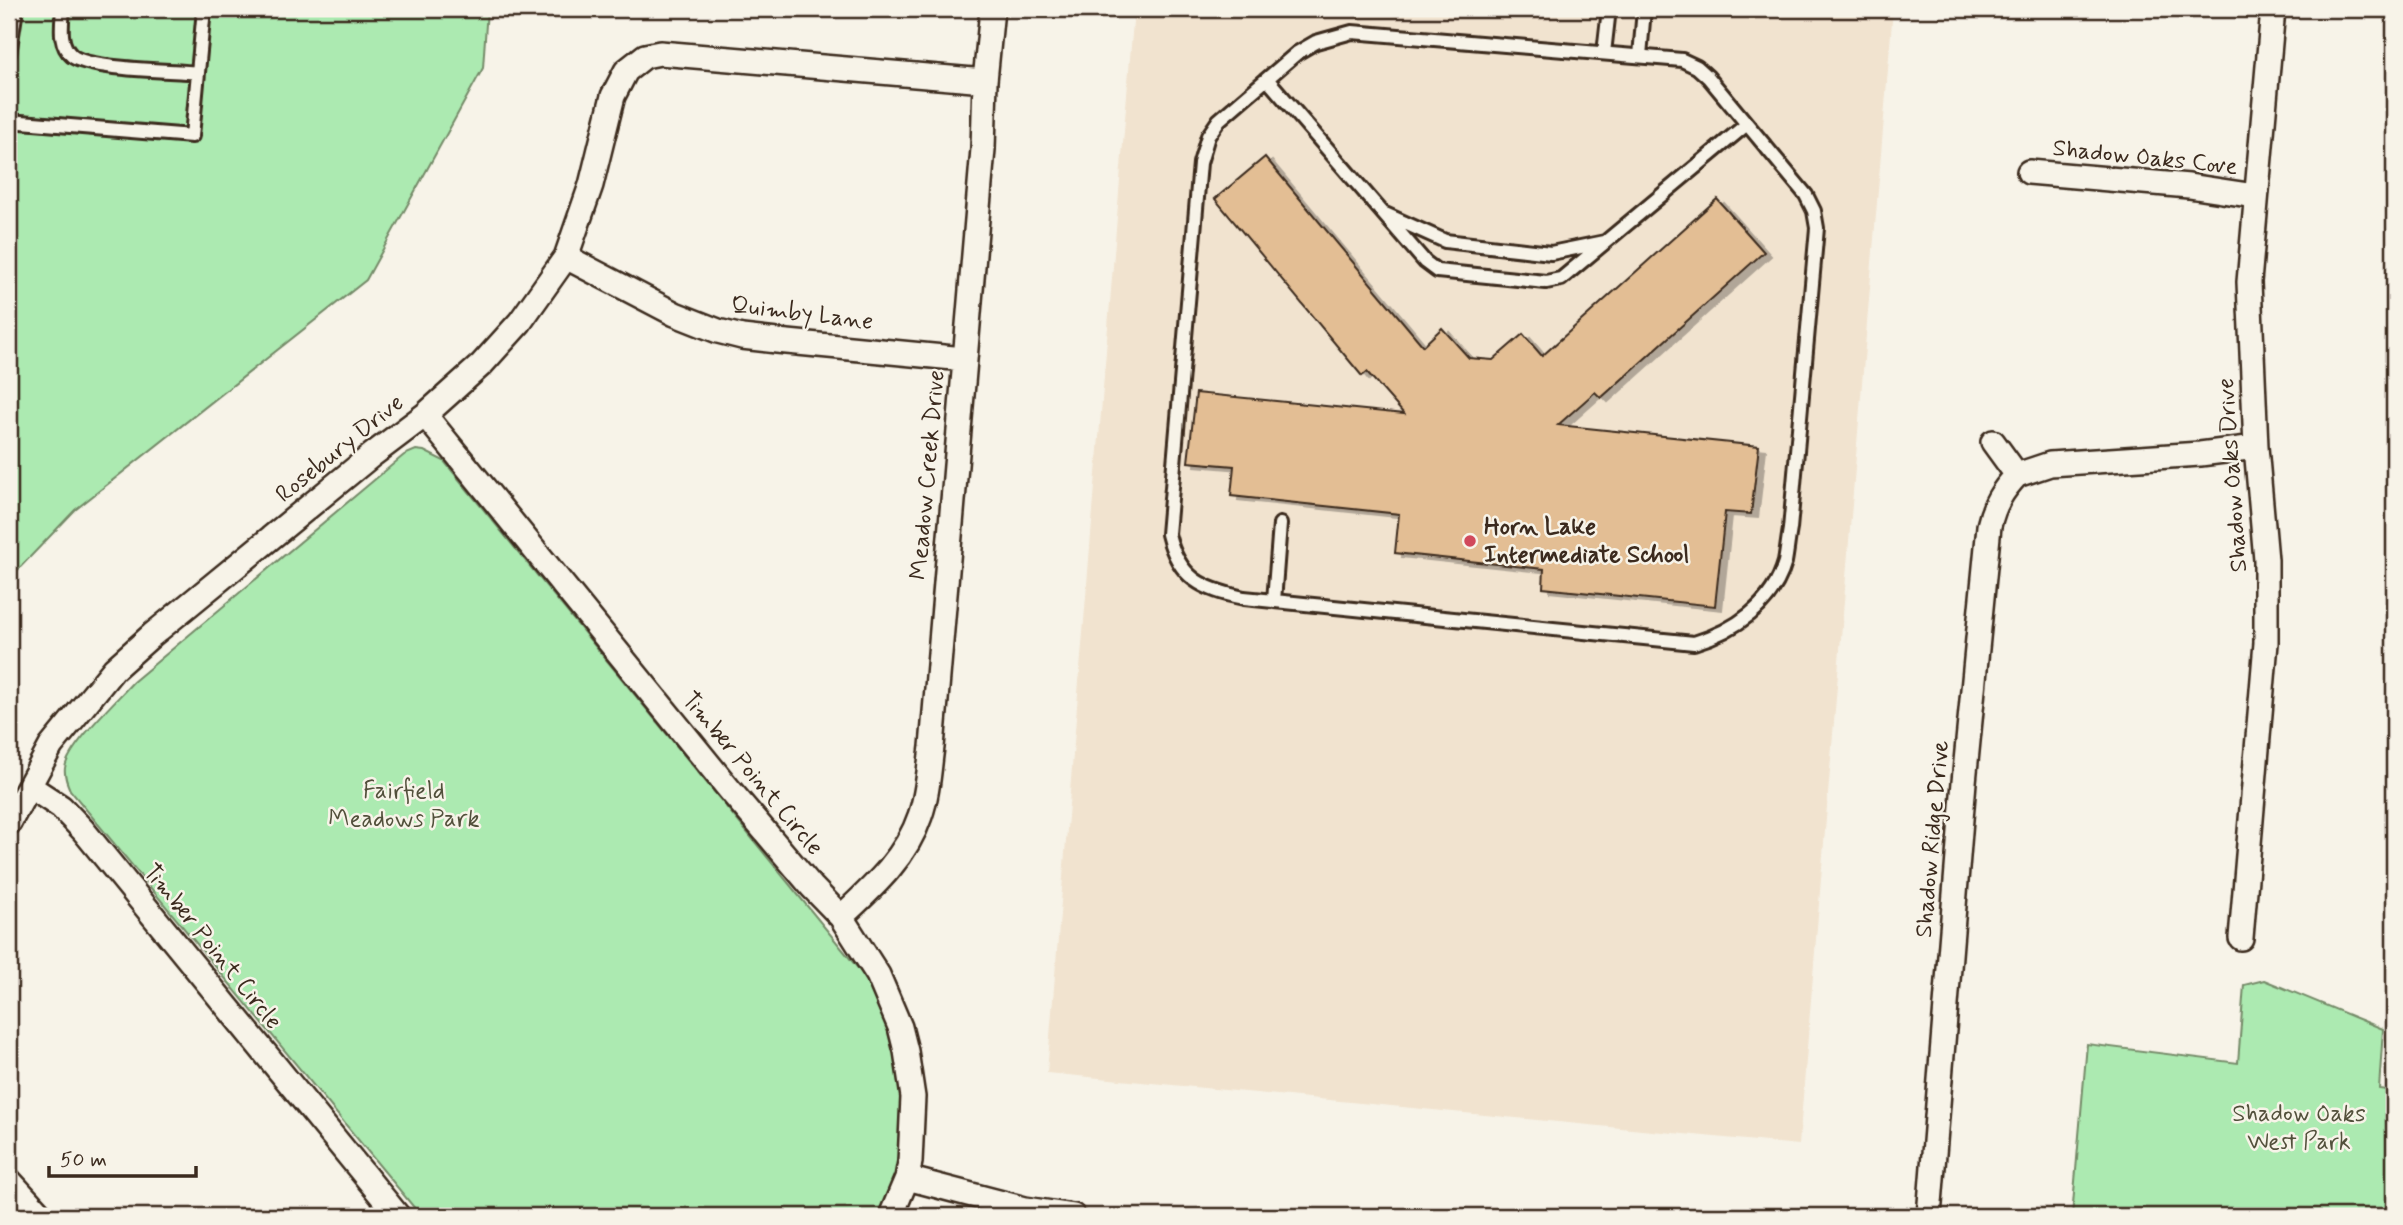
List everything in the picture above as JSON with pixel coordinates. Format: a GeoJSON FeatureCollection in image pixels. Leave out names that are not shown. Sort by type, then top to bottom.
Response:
{"type":"FeatureCollection","features":[{"type":"Feature","properties":{"kind":"street","name":"Meadow Creek Drive"},"geometry":{"type":"LineString","coordinates":[[841,917],[875,885],[896,860],[920,816],[932,747],[983,149],[985,81],[992,9]]}},
{"type":"Feature","properties":{"kind":"street","name":"Shadow Oaks Drive"},"geometry":{"type":"LineString","coordinates":[[2241,938],[2266,643],[2266,560],[2256,447],[2249,300],[2255,196],[2273,9]]}},
{"type":"Feature","properties":{"kind":"street","name":"Rosebury Drive"},"geometry":{"type":"LineString","coordinates":[[9,823],[60,732],[114,669],[152,635],[425,415],[482,364],[512,330],[566,257],[591,185],[613,96],[631,66],[645,56],[660,53],[985,81]]}},
{"type":"Feature","properties":{"kind":"street","name":"Shadow Oaks Cove"},"geometry":{"type":"LineString","coordinates":[[2029,172],[2189,186],[2255,196]]}},
{"type":"Feature","properties":{"kind":"street","name":"Quimby Lane"},"geometry":{"type":"LineString","coordinates":[[566,257],[675,314],[718,331],[766,340],[964,359]]}},
{"type":"Feature","properties":{"kind":"street","name":"Timber Point Circle"},"geometry":{"type":"LineString","coordinates":[[425,415],[729,789],[841,917],[878,975],[891,1003],[911,1073],[913,1123],[907,1178],[891,1216]]}},
{"type":"Feature","properties":{"kind":"street"},"geometry":{"type":"LineString","coordinates":[[1993,442],[2017,475],[2050,464],[2200,454],[2256,447]]}},
{"type":"Feature","properties":{"kind":"street","name":"Shadow Ridge Drive"},"geometry":{"type":"LineString","coordinates":[[1929,1216],[1966,755],[1989,526],[1997,500],[2017,475]]}},
{"type":"Feature","properties":{"kind":"street","name":"Timber Point Circle"},"geometry":{"type":"LineString","coordinates":[[29,786],[61,807],[83,830],[398,1216]]}},
{"type":"Feature","properties":{"kind":"street"},"geometry":{"type":"LineString","coordinates":[[907,1178],[1025,1209],[1073,1216]]}},
{"type":"Feature","properties":{"kind":"street"},"geometry":{"type":"LineString","coordinates":[[9,1181],[42,1216]]}},
{"type":"Feature","properties":{"kind":"lane"},"geometry":{"type":"LineString","coordinates":[[9,54],[16,9]]}},
{"type":"Feature","properties":{"kind":"lane"},"geometry":{"type":"LineString","coordinates":[[64,9],[61,37],[70,55],[87,64],[198,73]]}},
{"type":"Feature","properties":{"kind":"lane"},"geometry":{"type":"LineString","coordinates":[[9,121],[192,136],[204,9]]}},
{"type":"Feature","properties":{"kind":"lane"},"geometry":{"type":"LineString","coordinates":[[1604,53],[1609,9]]}},
{"type":"Feature","properties":{"kind":"lane"},"geometry":{"type":"LineString","coordinates":[[1640,56],[1644,9]]}},
{"type":"Feature","properties":{"kind":"lane"},"geometry":{"type":"LineString","coordinates":[[1352,32],[1640,56],[1682,60],[1697,67],[1806,195],[1814,211],[1817,229],[1790,529],[1784,563],[1773,587],[1749,615],[1733,628],[1694,643],[1274,601],[1219,593],[1200,585],[1188,575],[1171,550],[1168,534],[1200,163],[1208,136],[1219,120],[1297,54],[1317,41],[1352,32]]}},
{"type":"Feature","properties":{"kind":"lane"},"geometry":{"type":"LineString","coordinates":[[1267,79],[1425,262],[1437,271],[1546,282],[1561,279],[1747,124]]}},
{"type":"Feature","properties":{"kind":"lane"},"geometry":{"type":"LineString","coordinates":[[1382,213],[1445,241],[1551,253],[1605,242]]}},
{"type":"Feature","properties":{"kind":"lane"},"geometry":{"type":"LineString","coordinates":[[1274,601],[1280,524]]}},
{"type":"Feature","properties":{"kind":"shaded area","name":"Horn Lake Intermediate School"},"geometry":{"type":"Polygon","coordinates":[[[1134,9],[1893,9],[1799,1145],[1047,1073],[1134,9]]]}},
{"type":"Feature","properties":{"kind":"green space"},"geometry":{"type":"Polygon","coordinates":[[[9,9],[487,9],[483,68],[366,280],[75,510],[9,579],[9,9]]]}},
{"type":"Feature","properties":{"kind":"green space","name":"Fairfield Meadows Park"},"geometry":{"type":"Polygon","coordinates":[[[416,450],[444,461],[870,983],[883,1007],[901,1062],[903,1150],[896,1179],[881,1216],[421,1216],[70,790],[65,774],[68,759],[105,711],[133,682],[404,455],[416,450]]]}},
{"type":"Feature","properties":{"kind":"green space","name":"Shadow Oaks West Park"},"geometry":{"type":"Polygon","coordinates":[[[2264,980],[2383,1029],[2379,1089],[2394,1091],[2394,1216],[2072,1216],[2087,1044],[2238,1063],[2244,985],[2264,980]]]}},
{"type":"Feature","properties":{"kind":"building"},"geometry":{"type":"Polygon","coordinates":[[[1265,157],[1423,346],[1442,328],[1469,358],[1493,360],[1523,334],[1542,356],[1717,199],[1764,252],[1601,398],[1595,392],[1558,425],[1759,446],[1751,514],[1725,512],[1715,606],[1543,588],[1544,569],[1395,553],[1399,514],[1231,496],[1234,466],[1188,462],[1196,393],[1404,414],[1367,372],[1362,376],[1215,199],[1265,157]]]}},
{"type":"Feature","properties":{"kind":"place","name":"Horn Lake Intermediate School"},"geometry":{"type":"Point","coordinates":[1470,541]}}]}
